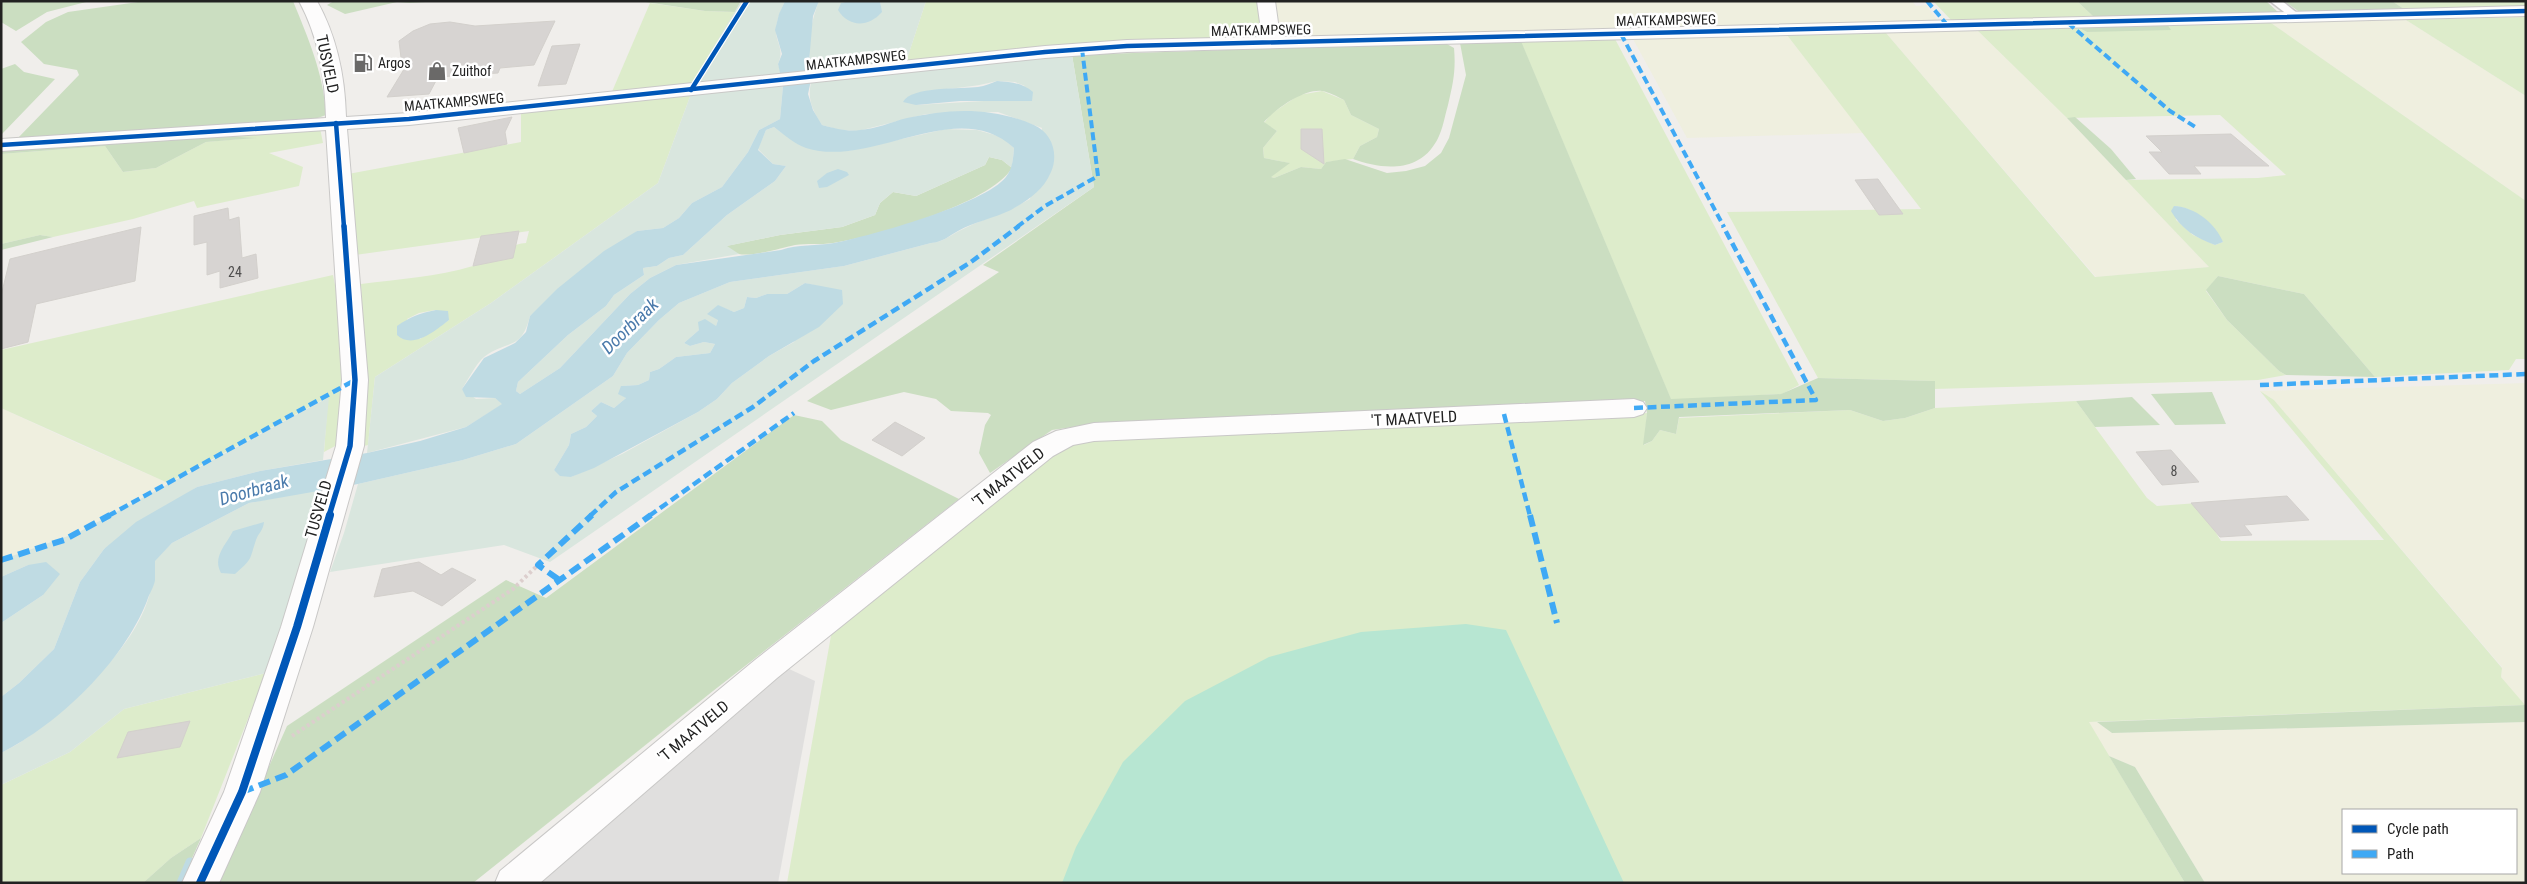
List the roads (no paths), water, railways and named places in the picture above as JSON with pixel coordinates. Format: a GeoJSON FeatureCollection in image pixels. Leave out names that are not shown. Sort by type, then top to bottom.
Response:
{"type":"FeatureCollection","features":[{"type":"Feature","properties":{"kind":"street","name":"TUSVELD"},"geometry":{"type":"LineString","coordinates":[[200,883],[242,792],[298,627],[350,446],[355,380],[336,123],[336,86],[329,53],[316,13],[308,1]]}},
{"type":"Feature","properties":{"kind":"street"},"geometry":{"type":"LineString","coordinates":[[1266,1],[1272,43]]}},
{"type":"Feature","properties":{"kind":"street","name":"MAATKAMPSWEG"},"geometry":{"type":"LineString","coordinates":[[1,145],[484,112],[1082,49],[2526,11]]}},
{"type":"Feature","properties":{"kind":"street","name":"'T MAATVELD"},"geometry":{"type":"LineString","coordinates":[[513,883],[766,669],[1043,449],[1066,437],[1094,432],[1634,408]]}},
{"type":"Feature","properties":{"kind":"lane"},"geometry":{"type":"LineString","coordinates":[[2275,1],[2297,17]]}},
{"type":"Feature","properties":{"kind":"water","name":"Doorbraak"},"geometry":{"type":"Polygon","coordinates":[[[785,1],[819,1],[813,16],[809,62],[813,71],[808,94],[813,110],[822,125],[855,130],[872,128],[907,118],[939,112],[971,111],[1003,115],[1034,125],[1045,133],[1054,151],[1053,165],[1048,179],[1034,194],[1011,210],[964,228],[939,242],[844,266],[730,282],[679,303],[659,320],[627,353],[613,376],[516,444],[463,460],[358,484],[249,503],[172,543],[155,561],[154,585],[147,601],[136,624],[106,668],[87,689],[45,726],[1,753],[1,697],[19,683],[54,649],[80,582],[104,549],[136,522],[197,487],[260,471],[367,453],[420,441],[466,427],[502,404],[495,398],[466,397],[462,389],[484,358],[515,343],[526,332],[530,316],[557,289],[604,251],[637,231],[663,228],[679,218],[692,203],[722,187],[748,152],[759,130],[780,119],[783,86],[778,64],[782,54],[775,30],[785,1]],[[774,127],[766,130],[758,150],[773,164],[786,166],[775,181],[727,215],[683,255],[669,258],[657,266],[643,268],[644,275],[614,295],[606,306],[568,335],[518,382],[516,391],[520,394],[560,368],[630,294],[650,278],[676,265],[794,247],[834,243],[873,234],[926,218],[975,198],[994,187],[1008,174],[1014,148],[991,134],[967,129],[941,130],[858,149],[832,152],[806,148],[794,142],[774,127]]]}},
{"type":"Feature","properties":{"kind":"water"},"geometry":{"type":"Polygon","coordinates":[[[849,1],[880,1],[882,12],[871,21],[865,23],[853,22],[843,16],[838,10],[841,3],[849,1]]]}},
{"type":"Feature","properties":{"kind":"water"},"geometry":{"type":"Polygon","coordinates":[[[997,81],[1025,87],[1033,92],[1032,101],[960,101],[916,105],[903,102],[916,93],[938,89],[978,87],[997,81]]]}},
{"type":"Feature","properties":{"kind":"water"},"geometry":{"type":"Polygon","coordinates":[[[838,169],[847,172],[849,175],[827,187],[819,188],[817,181],[827,173],[838,169]]]}},
{"type":"Feature","properties":{"kind":"water"},"geometry":{"type":"Polygon","coordinates":[[[2174,206],[2189,209],[2203,217],[2215,228],[2223,242],[2215,245],[2190,232],[2179,223],[2171,211],[2174,206]]]}},
{"type":"Feature","properties":{"kind":"water"},"geometry":{"type":"Polygon","coordinates":[[[805,283],[842,290],[843,304],[819,327],[769,356],[732,383],[717,399],[698,412],[594,468],[571,477],[560,476],[554,470],[569,445],[571,434],[586,427],[597,416],[591,411],[601,402],[614,408],[626,398],[618,394],[621,386],[638,385],[649,380],[650,372],[659,369],[676,357],[710,353],[715,344],[704,342],[690,346],[684,343],[699,330],[698,322],[705,319],[716,326],[718,320],[707,314],[718,305],[734,312],[744,308],[747,297],[756,298],[767,294],[787,294],[805,283]]]}},
{"type":"Feature","properties":{"kind":"water"},"geometry":{"type":"Polygon","coordinates":[[[436,310],[448,311],[449,320],[431,333],[424,337],[410,340],[403,339],[397,335],[397,326],[415,316],[436,310]]]}},
{"type":"Feature","properties":{"kind":"water"},"geometry":{"type":"Polygon","coordinates":[[[264,522],[248,562],[235,574],[221,573],[218,562],[219,556],[233,531],[264,522]]]}},
{"type":"Feature","properties":{"kind":"water"},"geometry":{"type":"Polygon","coordinates":[[[46,562],[60,574],[43,595],[1,623],[1,577],[28,565],[46,562]]]}},
{"type":"Feature","properties":{"kind":"waterway"},"geometry":{"type":"LineString","coordinates":[[181,883],[190,862]]}},
{"type":"Feature","properties":{"kind":"place","name":"Argos"},"geometry":{"type":"Point","coordinates":[363,63]}},
{"type":"Feature","properties":{"kind":"place","name":"Zuithof"},"geometry":{"type":"Point","coordinates":[437,71]}}]}
